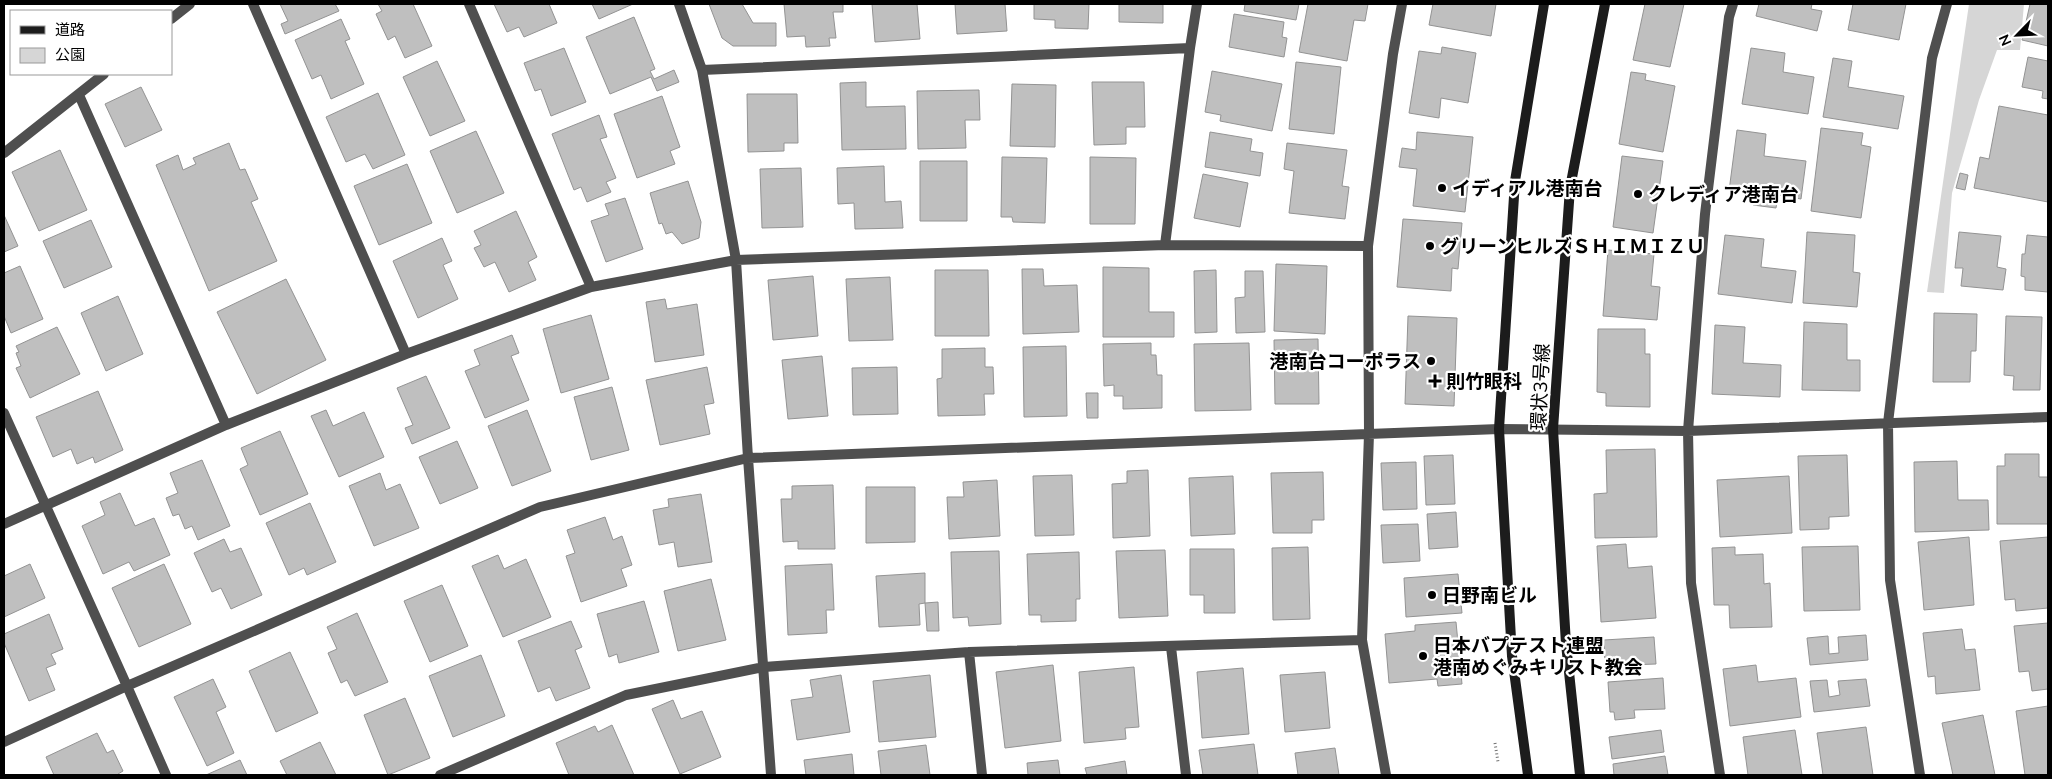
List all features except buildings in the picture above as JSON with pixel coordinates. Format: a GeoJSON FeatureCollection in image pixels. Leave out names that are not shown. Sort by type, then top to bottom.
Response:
{"type":"FeatureCollection","features":[{"type":"Feature","properties":{"kind":"street"},"geometry":{"type":"LineString","coordinates":[[172,18],[190,4]]}},
{"type":"Feature","properties":{"kind":"street"},"geometry":{"type":"LineString","coordinates":[[253,4],[406,354]]}},
{"type":"Feature","properties":{"kind":"street"},"geometry":{"type":"LineString","coordinates":[[469,4],[591,286]]}},
{"type":"Feature","properties":{"kind":"street"},"geometry":{"type":"LineString","coordinates":[[679,4],[702,70],[736,260],[771,775]]}},
{"type":"Feature","properties":{"kind":"street"},"geometry":{"type":"LineString","coordinates":[[1165,245],[1197,4]]}},
{"type":"Feature","properties":{"kind":"street"},"geometry":{"type":"LineString","coordinates":[[1386,775],[1362,640],[1370,434],[1368,246],[1393,54],[1402,4]]}},
{"type":"Feature","properties":{"kind":"street","name":"環状3号線"},"geometry":{"type":"LineString","coordinates":[[1528,775],[1512,656],[1499,429],[1515,181],[1544,4]]}},
{"type":"Feature","properties":{"kind":"street","name":"環状3号線"},"geometry":{"type":"LineString","coordinates":[[1580,775],[1566,644],[1553,429],[1570,188],[1605,4]]}},
{"type":"Feature","properties":{"kind":"street"},"geometry":{"type":"LineString","coordinates":[[1720,775],[1691,583],[1688,431],[1705,214],[1729,17],[1733,4]]}},
{"type":"Feature","properties":{"kind":"street"},"geometry":{"type":"LineString","coordinates":[[1920,775],[1890,580],[1888,423],[1932,58],[1947,4]]}},
{"type":"Feature","properties":{"kind":"street"},"geometry":{"type":"LineString","coordinates":[[702,70],[1190,48]]}},
{"type":"Feature","properties":{"kind":"street"},"geometry":{"type":"LineString","coordinates":[[4,153],[103,75]]}},
{"type":"Feature","properties":{"kind":"street"},"geometry":{"type":"LineString","coordinates":[[79,94],[226,425]]}},
{"type":"Feature","properties":{"kind":"street"},"geometry":{"type":"LineString","coordinates":[[4,524],[226,425],[406,354],[591,286],[736,260],[1165,245],[1368,246]]}},
{"type":"Feature","properties":{"kind":"street"},"geometry":{"type":"LineString","coordinates":[[4,413],[166,775]]}},
{"type":"Feature","properties":{"kind":"street"},"geometry":{"type":"LineString","coordinates":[[4,742],[127,686],[540,507],[748,458],[1499,429],[1688,431],[2048,417]]}},
{"type":"Feature","properties":{"kind":"street"},"geometry":{"type":"LineString","coordinates":[[440,775],[626,695],[764,667],[969,652],[1362,640]]}},
{"type":"Feature","properties":{"kind":"street"},"geometry":{"type":"LineString","coordinates":[[1171,647],[1186,775]]}},
{"type":"Feature","properties":{"kind":"street"},"geometry":{"type":"LineString","coordinates":[[969,652],[982,775]]}},
{"type":"Feature","properties":{"kind":"green space"},"geometry":{"type":"Polygon","coordinates":[[[1969,4],[2024,4],[2020,50],[1997,50],[1979,100],[1952,193],[1944,293],[1927,292],[1969,4]]]}},
{"type":"Feature","properties":{"kind":"place","name":"イディアル港南台"},"geometry":{"type":"Point","coordinates":[1442,188]}},
{"type":"Feature","properties":{"kind":"place","name":"クレディア港南台"},"geometry":{"type":"Point","coordinates":[1638,194]}},
{"type":"Feature","properties":{"kind":"place","name":"グリーンヒルズＳＨＩＭＩＺＵ"},"geometry":{"type":"Point","coordinates":[1430,246]}},
{"type":"Feature","properties":{"kind":"place","name":"港南台コーポラス"},"geometry":{"type":"Point","coordinates":[1431,361]}},
{"type":"Feature","properties":{"kind":"place","name":"則竹眼科"},"geometry":{"type":"Point","coordinates":[1435,381]}},
{"type":"Feature","properties":{"kind":"place","name":"日野南ビル"},"geometry":{"type":"Point","coordinates":[1432,595]}},
{"type":"Feature","properties":{"kind":"place","name":"日本バプテスト連盟 港南めぐみキリスト教会"},"geometry":{"type":"Point","coordinates":[1423,656]}}]}
